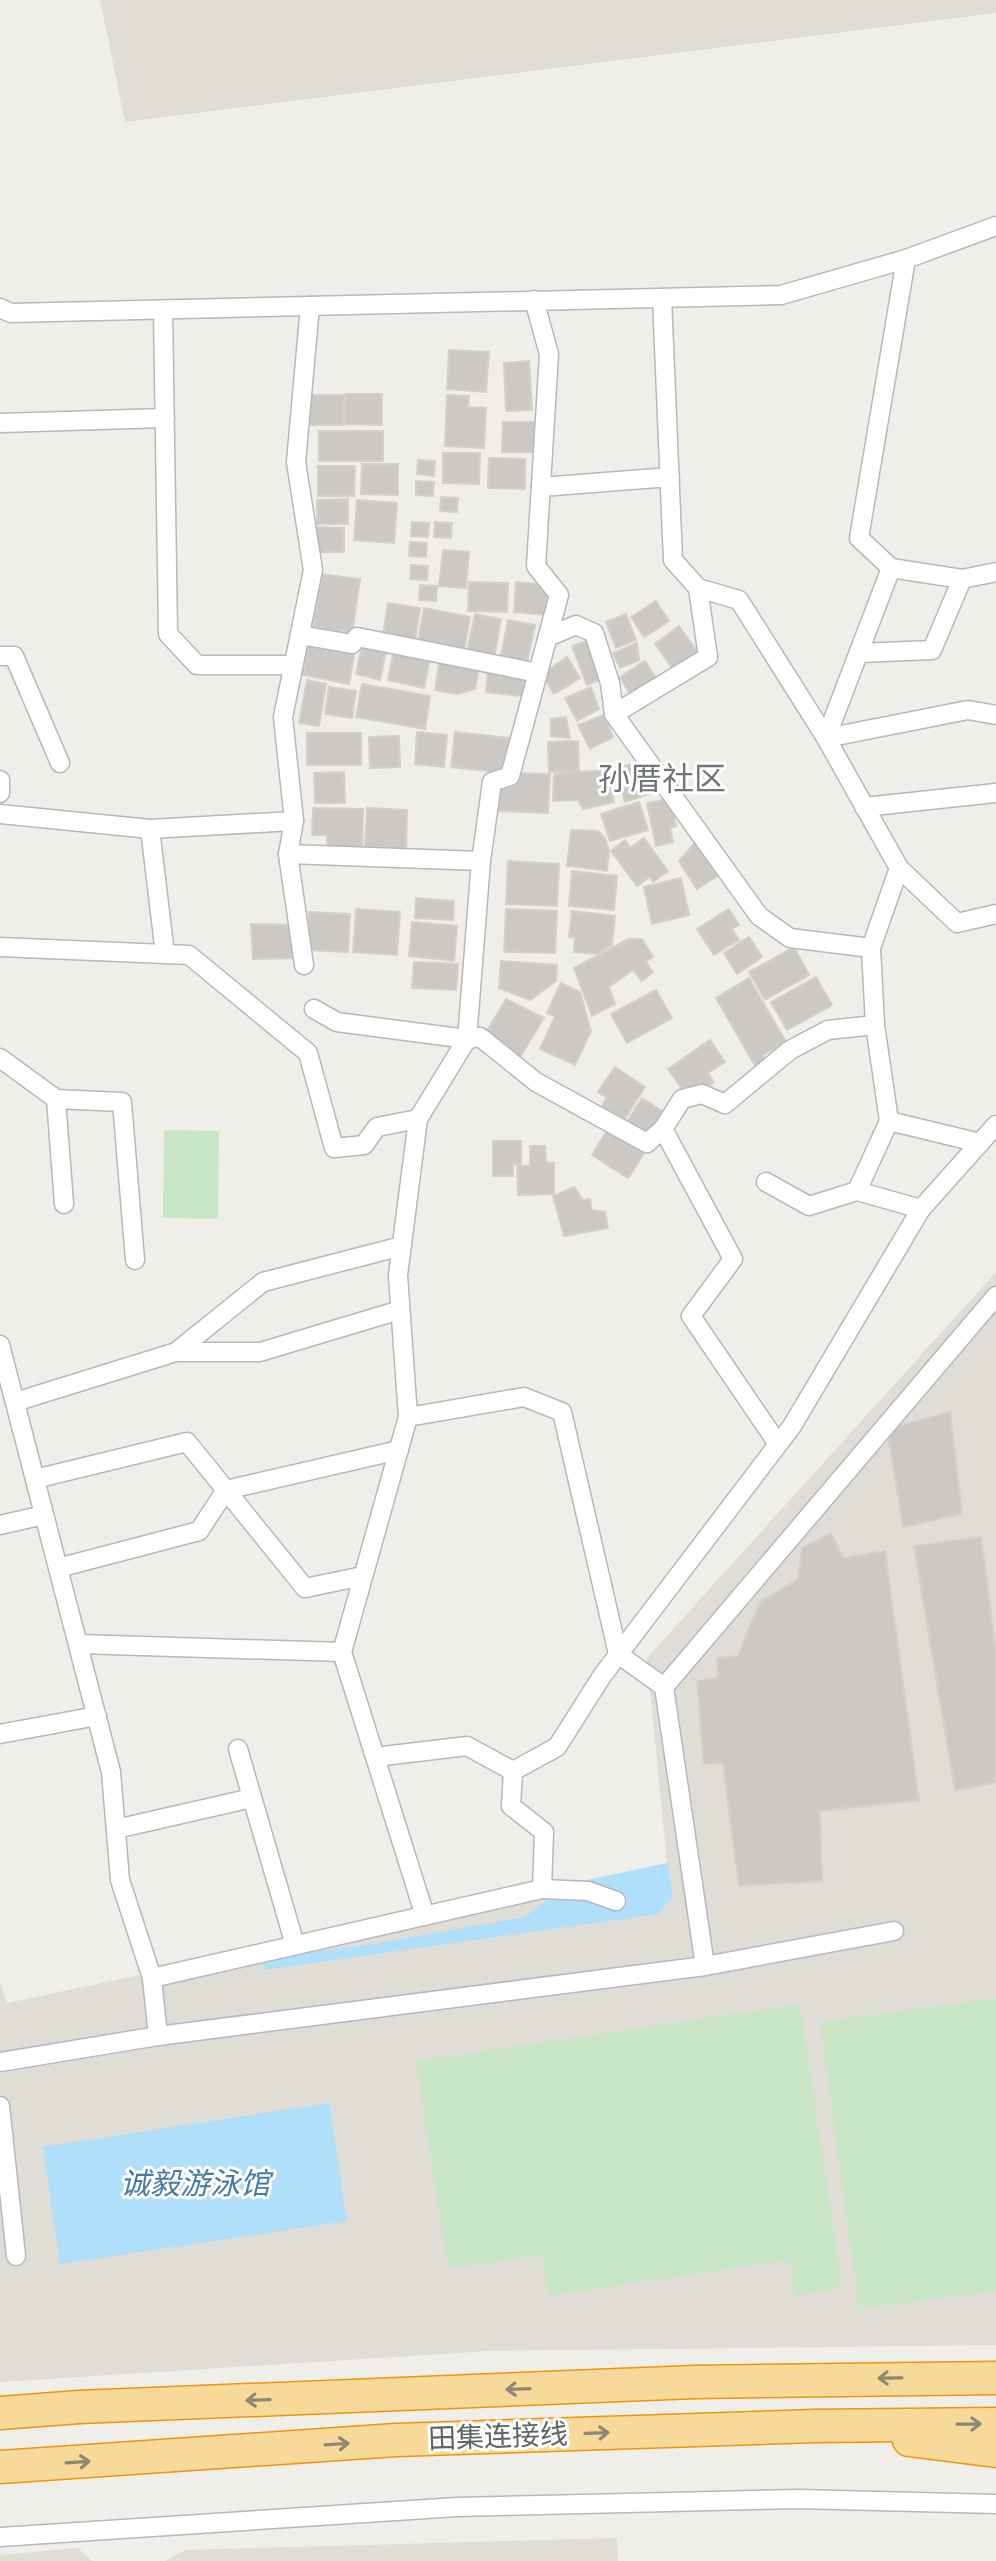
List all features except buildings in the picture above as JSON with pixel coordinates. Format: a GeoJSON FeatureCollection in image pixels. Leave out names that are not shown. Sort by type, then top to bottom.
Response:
{"type":"FeatureCollection","features":[{"type":"Feature","properties":{"kind":"highway","name":"田集连接线"},"geometry":{"type":"LineString","coordinates":[[0,2413],[79,2407],[695,2382],[996,2378]]}},
{"type":"Feature","properties":{"kind":"highway","name":"田集连接线"},"geometry":{"type":"LineString","coordinates":[[0,2467],[396,2440],[815,2426],[996,2424]]}},
{"type":"Feature","properties":{"kind":"highway"},"geometry":{"type":"LineString","coordinates":[[815,2426],[996,2451]]}},
{"type":"Feature","properties":{"kind":"street"},"geometry":{"type":"LineString","coordinates":[[0,308],[11,313],[781,295],[906,259],[996,226]]}},
{"type":"Feature","properties":{"kind":"street"},"geometry":{"type":"LineString","coordinates":[[906,259],[859,538],[891,568],[962,579],[996,572]]}},
{"type":"Feature","properties":{"kind":"street"},"geometry":{"type":"LineString","coordinates":[[662,298],[673,560],[698,588],[739,600],[826,738],[899,868],[957,923],[996,914]]}},
{"type":"Feature","properties":{"kind":"street"},"geometry":{"type":"LineString","coordinates":[[425,1916],[342,1652],[408,1417],[398,1275],[418,1119],[467,1039],[481,861],[492,782],[510,776],[559,595],[536,566],[549,354],[534,300]]}},
{"type":"Feature","properties":{"kind":"street"},"geometry":{"type":"LineString","coordinates":[[304,965],[288,854],[294,821],[283,717],[313,570],[296,462],[310,306]]}},
{"type":"Feature","properties":{"kind":"street"},"geometry":{"type":"LineString","coordinates":[[163,310],[168,634],[197,665],[293,665]]}},
{"type":"Feature","properties":{"kind":"street"},"geometry":{"type":"LineString","coordinates":[[0,423],[165,418]]}},
{"type":"Feature","properties":{"kind":"street"},"geometry":{"type":"LineString","coordinates":[[541,487],[670,477]]}},
{"type":"Feature","properties":{"kind":"street"},"geometry":{"type":"LineString","coordinates":[[826,738],[891,568]]}},
{"type":"Feature","properties":{"kind":"street"},"geometry":{"type":"LineString","coordinates":[[859,653],[932,650],[962,579]]}},
{"type":"Feature","properties":{"kind":"street"},"geometry":{"type":"LineString","coordinates":[[614,714],[708,657],[698,588]]}},
{"type":"Feature","properties":{"kind":"street"},"geometry":{"type":"LineString","coordinates":[[548,637],[576,625],[594,633],[610,683],[614,714],[759,916],[790,938],[871,948]]}},
{"type":"Feature","properties":{"kind":"street"},"geometry":{"type":"LineString","coordinates":[[300,635],[352,644],[357,637],[538,673]]}},
{"type":"Feature","properties":{"kind":"street"},"geometry":{"type":"LineString","coordinates":[[0,656],[14,656],[60,763]]}},
{"type":"Feature","properties":{"kind":"street"},"geometry":{"type":"LineString","coordinates":[[826,738],[968,710],[996,715]]}},
{"type":"Feature","properties":{"kind":"street"},"geometry":{"type":"LineString","coordinates":[[0,780],[0,793]]}},
{"type":"Feature","properties":{"kind":"street"},"geometry":{"type":"LineString","coordinates":[[864,807],[996,793]]}},
{"type":"Feature","properties":{"kind":"street"},"geometry":{"type":"LineString","coordinates":[[0,814],[150,829],[294,821]]}},
{"type":"Feature","properties":{"kind":"street"},"geometry":{"type":"LineString","coordinates":[[150,829],[165,954]]}},
{"type":"Feature","properties":{"kind":"street"},"geometry":{"type":"LineString","coordinates":[[288,854],[481,861]]}},
{"type":"Feature","properties":{"kind":"street"},"geometry":{"type":"LineString","coordinates":[[857,1191],[889,1121],[875,1025],[871,948],[899,868]]}},
{"type":"Feature","properties":{"kind":"street"},"geometry":{"type":"LineString","coordinates":[[0,947],[189,955],[308,1053],[334,1148],[364,1145],[377,1127],[418,1119]]}},
{"type":"Feature","properties":{"kind":"street"},"geometry":{"type":"LineString","coordinates":[[314,1009],[337,1022],[467,1039],[480,1037],[536,1082],[647,1143],[663,1129],[682,1099],[702,1094],[725,1104],[790,1050],[828,1030],[875,1025]]}},
{"type":"Feature","properties":{"kind":"street"},"geometry":{"type":"LineString","coordinates":[[0,1058],[56,1099],[122,1102],[135,1260]]}},
{"type":"Feature","properties":{"kind":"street"},"geometry":{"type":"LineString","coordinates":[[56,1099],[64,1204]]}},
{"type":"Feature","properties":{"kind":"street"},"geometry":{"type":"LineString","coordinates":[[889,1121],[980,1143]]}},
{"type":"Feature","properties":{"kind":"street"},"geometry":{"type":"LineString","coordinates":[[513,1771],[557,1747],[618,1654],[792,1426],[921,1209],[996,1125]]}},
{"type":"Feature","properties":{"kind":"street"},"geometry":{"type":"LineString","coordinates":[[663,1129],[733,1259],[691,1316],[778,1444]]}},
{"type":"Feature","properties":{"kind":"street"},"geometry":{"type":"LineString","coordinates":[[766,1182],[809,1206],[857,1191],[921,1209]]}},
{"type":"Feature","properties":{"kind":"street"},"geometry":{"type":"LineString","coordinates":[[176,1352],[263,1282],[402,1246]]}},
{"type":"Feature","properties":{"kind":"street"},"geometry":{"type":"LineString","coordinates":[[664,1687],[996,1296]]}},
{"type":"Feature","properties":{"kind":"street"},"geometry":{"type":"LineString","coordinates":[[15,1402],[176,1352],[260,1352],[400,1310]]}},
{"type":"Feature","properties":{"kind":"street"},"geometry":{"type":"LineString","coordinates":[[1,1355],[111,1772],[120,1880],[152,1978],[158,2036]]}},
{"type":"Feature","properties":{"kind":"street"},"geometry":{"type":"LineString","coordinates":[[408,1417],[524,1397],[562,1412],[618,1654],[664,1687],[705,1966]]}},
{"type":"Feature","properties":{"kind":"street"},"geometry":{"type":"LineString","coordinates":[[35,1479],[187,1442],[305,1588],[363,1576]]}},
{"type":"Feature","properties":{"kind":"street"},"geometry":{"type":"LineString","coordinates":[[58,1568],[199,1531],[226,1490],[399,1450]]}},
{"type":"Feature","properties":{"kind":"street"},"geometry":{"type":"LineString","coordinates":[[0,1525],[44,1515]]}},
{"type":"Feature","properties":{"kind":"street"},"geometry":{"type":"LineString","coordinates":[[78,1644],[342,1652]]}},
{"type":"Feature","properties":{"kind":"street"},"geometry":{"type":"LineString","coordinates":[[0,1734],[97,1716]]}},
{"type":"Feature","properties":{"kind":"street"},"geometry":{"type":"LineString","coordinates":[[375,1757],[467,1746],[513,1771]]}},
{"type":"Feature","properties":{"kind":"street"},"geometry":{"type":"LineString","coordinates":[[238,1749],[295,1945]]}},
{"type":"Feature","properties":{"kind":"street"},"geometry":{"type":"LineString","coordinates":[[513,1771],[511,1806],[544,1832],[542,1889]]}},
{"type":"Feature","properties":{"kind":"street"},"geometry":{"type":"LineString","coordinates":[[116,1829],[252,1798]]}},
{"type":"Feature","properties":{"kind":"street"},"geometry":{"type":"LineString","coordinates":[[152,1978],[542,1889],[588,1891],[616,1901]]}},
{"type":"Feature","properties":{"kind":"street"},"geometry":{"type":"LineString","coordinates":[[0,2062],[158,2036],[705,1966],[894,1931]]}},
{"type":"Feature","properties":{"kind":"street"},"geometry":{"type":"LineString","coordinates":[[0,2106],[16,2256]]}},
{"type":"Feature","properties":{"kind":"street"},"geometry":{"type":"LineString","coordinates":[[0,2537],[457,2507],[799,2499],[996,2504]]}},
{"type":"Feature","properties":{"kind":"shaded area"},"geometry":{"type":"Polygon","coordinates":[[[100,0],[996,0],[996,13],[125,122],[100,0]]]}},
{"type":"Feature","properties":{"kind":"shaded area"},"geometry":{"type":"Polygon","coordinates":[[[996,1272],[996,2345],[489,2351],[0,2382],[0,1982],[7,2003],[667,1863],[647,1658],[996,1272]]]}},
{"type":"Feature","properties":{"kind":"shaded area"},"geometry":{"type":"Polygon","coordinates":[[[617,2538],[618,2561],[165,2561],[185,2550],[617,2538]]]}},
{"type":"Feature","properties":{"kind":"shaded area"},"geometry":{"type":"Polygon","coordinates":[[[78,2548],[92,2561],[0,2561],[0,2555],[78,2548]]]}},
{"type":"Feature","properties":{"kind":"green space"},"geometry":{"type":"Polygon","coordinates":[[[164,1130],[219,1131],[218,1219],[163,1218],[164,1130]]]}},
{"type":"Feature","properties":{"kind":"green space"},"geometry":{"type":"Polygon","coordinates":[[[996,1998],[996,2291],[859,2309],[820,2022],[996,1998]]]}},
{"type":"Feature","properties":{"kind":"green space"},"geometry":{"type":"Polygon","coordinates":[[[800,2004],[842,2288],[795,2296],[789,2260],[549,2296],[542,2255],[448,2269],[416,2061],[800,2004]]]}},
{"type":"Feature","properties":{"kind":"water"},"geometry":{"type":"Polygon","coordinates":[[[668,1863],[673,1896],[658,1914],[264,1970],[263,1959],[372,1944],[525,1917],[568,1884],[668,1863]]]}},
{"type":"Feature","properties":{"kind":"water","name":"诚毅游泳馆"},"geometry":{"type":"Polygon","coordinates":[[[329,2103],[347,2221],[60,2264],[43,2147],[329,2103]]]}},
{"type":"Feature","properties":{"kind":"district","name":"孙厝社区"},"geometry":{"type":"Point","coordinates":[662,779]}}]}
